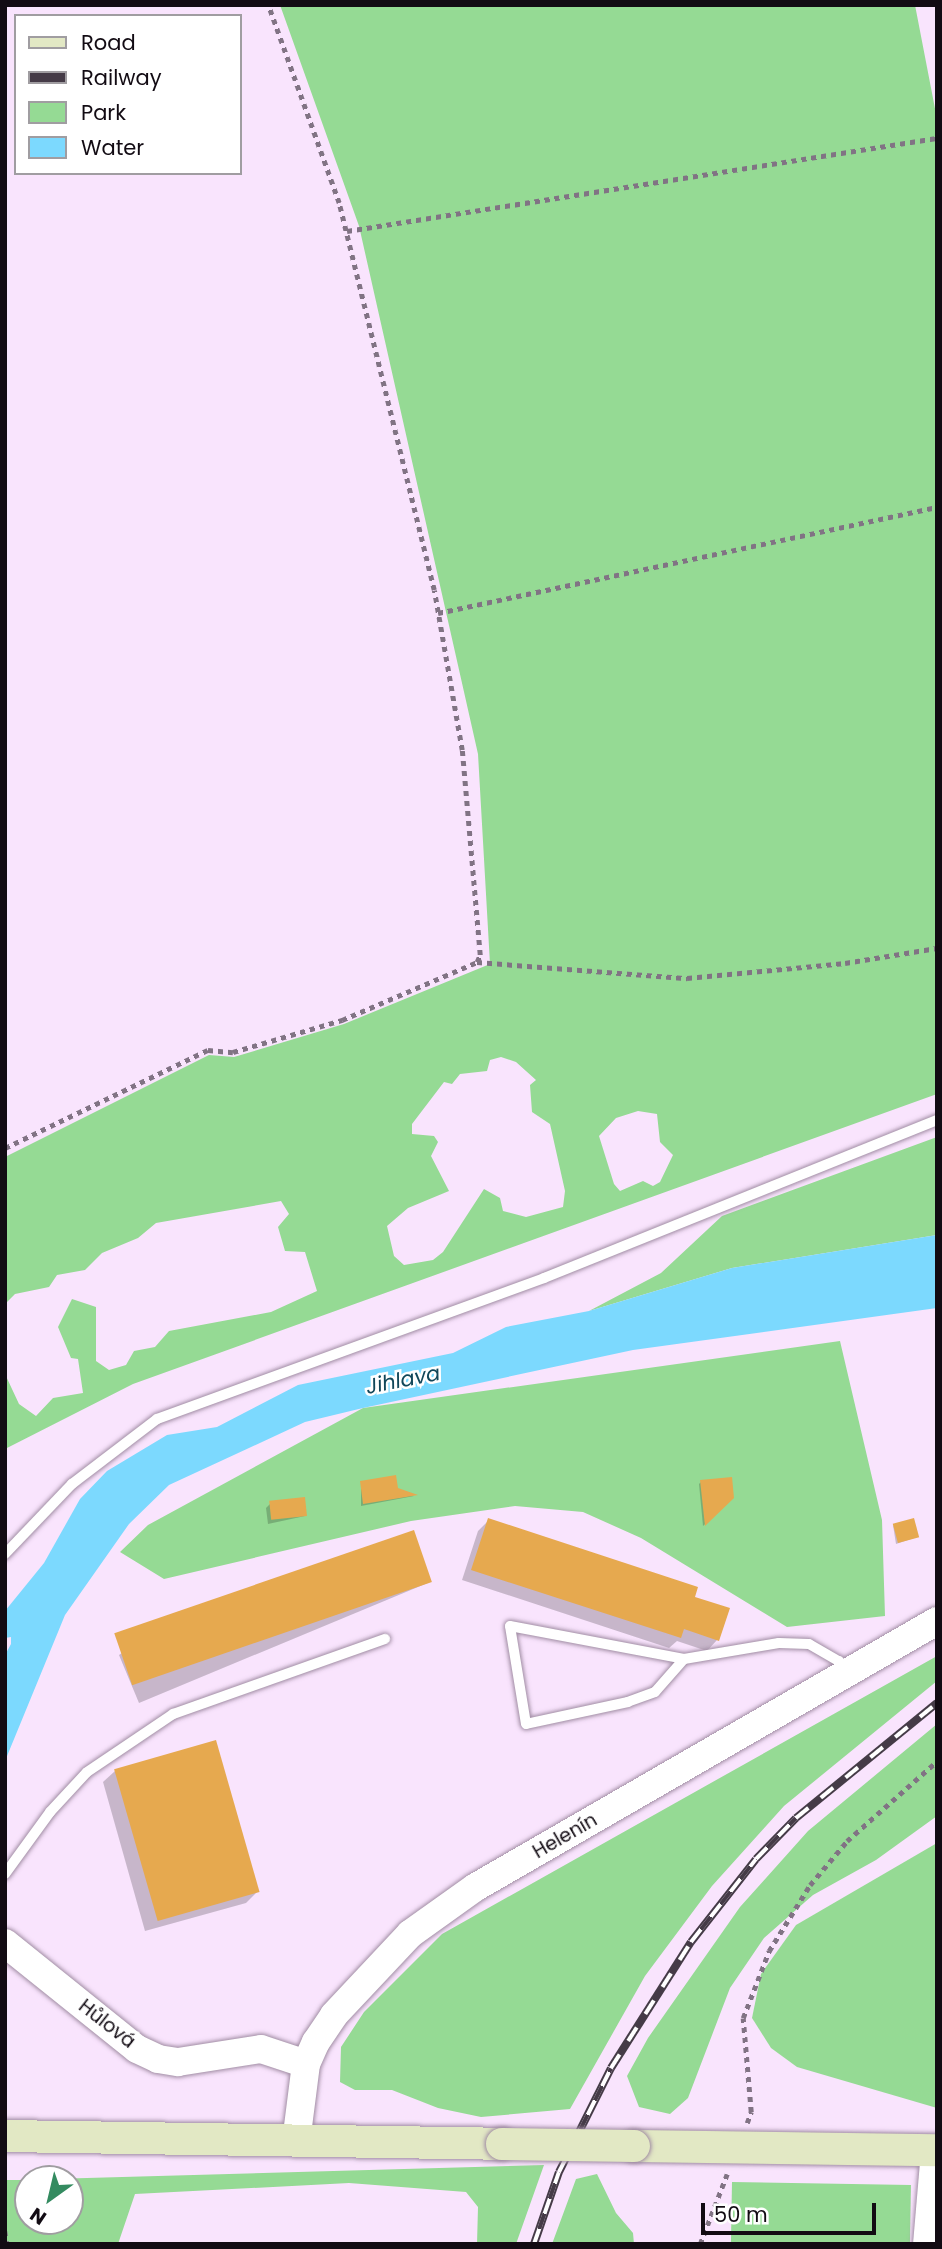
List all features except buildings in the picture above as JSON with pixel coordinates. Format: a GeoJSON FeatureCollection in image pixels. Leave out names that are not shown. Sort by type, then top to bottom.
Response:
{"type":"FeatureCollection","features":[{"type":"Feature","properties":{"kind":"main road"},"geometry":{"type":"LineString","coordinates":[[16,2136],[934,2150]]}},
{"type":"Feature","properties":{"kind":"street","name":"Helenín"},"geometry":{"type":"LineString","coordinates":[[296,2142],[306,2064],[334,2015],[410,1934],[475,1887],[937,1621]]}},
{"type":"Feature","properties":{"kind":"street","name":"Hůlová"},"geometry":{"type":"LineString","coordinates":[[5,1943],[137,2049],[158,2059],[178,2062],[261,2049],[306,2064]]}},
{"type":"Feature","properties":{"kind":"street"},"geometry":{"type":"LineString","coordinates":[[924,2244],[933,2184],[934,2150]]}},
{"type":"Feature","properties":{"kind":"lane"},"geometry":{"type":"LineString","coordinates":[[5,1554],[72,1483],[157,1419],[544,1278],[937,1120]]}},
{"type":"Feature","properties":{"kind":"lane"},"geometry":{"type":"LineString","coordinates":[[684,1659],[655,1692],[526,1724],[510,1626],[684,1659],[779,1643],[809,1644],[839,1661],[847,1671]]}},
{"type":"Feature","properties":{"kind":"lane"},"geometry":{"type":"LineString","coordinates":[[5,1874],[50,1812],[87,1772],[173,1714],[385,1639]]}},
{"type":"Feature","properties":{"kind":"path"},"geometry":{"type":"LineString","coordinates":[[268,5],[347,231],[438,613],[462,750],[480,955],[477,962]]}},
{"type":"Feature","properties":{"kind":"path"},"geometry":{"type":"LineString","coordinates":[[347,231],[937,138]]}},
{"type":"Feature","properties":{"kind":"path"},"geometry":{"type":"LineString","coordinates":[[438,613],[937,507]]}},
{"type":"Feature","properties":{"kind":"path"},"geometry":{"type":"LineString","coordinates":[[5,1148],[208,1050],[233,1052],[342,1020],[477,962],[687,978],[845,963],[937,948]]}},
{"type":"Feature","properties":{"kind":"path"},"geometry":{"type":"LineString","coordinates":[[700,2244],[751,2112],[744,2018],[769,1951],[810,1885],[847,1841],[937,1761]]}},
{"type":"Feature","properties":{"kind":"path"},"geometry":{"type":"LineString","coordinates":[[5,2231],[7,2244]]}},
{"type":"Feature","properties":{"kind":"green space"},"geometry":{"type":"Polygon","coordinates":[[[280,5],[915,5],[937,119],[937,1094],[133,1384],[5,1449],[5,1374],[19,1404],[36,1416],[53,1398],[83,1393],[78,1359],[71,1358],[58,1327],[72,1299],[96,1307],[96,1361],[109,1370],[126,1365],[134,1351],[155,1347],[169,1331],[271,1312],[317,1291],[305,1252],[285,1251],[278,1227],[289,1214],[281,1201],[156,1223],[138,1238],[102,1253],[85,1270],[57,1275],[49,1287],[15,1294],[5,1304],[5,1157],[209,1055],[234,1057],[344,1024],[490,964],[478,754],[359,226],[280,5]],[[501,1057],[490,1060],[487,1071],[460,1074],[452,1084],[444,1082],[412,1124],[412,1134],[434,1136],[438,1142],[431,1156],[449,1191],[408,1208],[387,1226],[394,1256],[404,1265],[433,1260],[443,1252],[484,1189],[500,1198],[503,1211],[526,1217],[563,1207],[565,1191],[550,1124],[532,1112],[530,1085],[536,1080],[516,1062],[501,1057]],[[638,1111],[616,1118],[599,1136],[614,1184],[620,1191],[643,1181],[653,1186],[660,1182],[673,1155],[660,1142],[657,1114],[638,1111]]]}},
{"type":"Feature","properties":{"kind":"green space"},"geometry":{"type":"Polygon","coordinates":[[[937,1137],[937,1235],[732,1268],[589,1311],[661,1273],[722,1216],[937,1137]]]}},
{"type":"Feature","properties":{"kind":"green space"},"geometry":{"type":"Polygon","coordinates":[[[840,1341],[882,1520],[885,1616],[787,1627],[641,1538],[583,1512],[515,1506],[411,1521],[164,1579],[120,1552],[148,1525],[363,1408],[840,1341]]]}},
{"type":"Feature","properties":{"kind":"green space"},"geometry":{"type":"Polygon","coordinates":[[[937,1656],[937,1681],[784,1806],[712,1886],[645,1976],[570,2109],[481,2117],[438,2108],[392,2090],[355,2090],[340,2082],[341,2047],[364,2012],[442,1934],[937,1656]]]}},
{"type":"Feature","properties":{"kind":"green space"},"geometry":{"type":"Polygon","coordinates":[[[937,1724],[937,1816],[876,1860],[813,1895],[764,1938],[730,1988],[688,2098],[670,2114],[639,2107],[627,2076],[648,2038],[740,1907],[808,1831],[937,1724]]]}},
{"type":"Feature","properties":{"kind":"green space"},"geometry":{"type":"Polygon","coordinates":[[[937,1843],[937,2108],[797,2067],[771,2048],[752,2018],[761,1974],[796,1925],[937,1843]]]}},
{"type":"Feature","properties":{"kind":"green space"},"geometry":{"type":"Polygon","coordinates":[[[544,2165],[516,2244],[477,2244],[478,2207],[466,2192],[349,2183],[135,2194],[118,2244],[5,2244],[5,2180],[14,2180],[14,2235],[84,2235],[84,2178],[544,2165]]]}},
{"type":"Feature","properties":{"kind":"green space"},"geometry":{"type":"Polygon","coordinates":[[[597,2174],[616,2213],[633,2233],[634,2244],[552,2244],[576,2179],[597,2174]]]}},
{"type":"Feature","properties":{"kind":"green space"},"geometry":{"type":"Polygon","coordinates":[[[732,2182],[911,2185],[910,2244],[731,2244],[732,2182]]]}},
{"type":"Feature","properties":{"kind":"water","name":"Jihlava"},"geometry":{"type":"Polygon","coordinates":[[[937,1235],[937,1308],[633,1350],[363,1408],[305,1422],[169,1485],[129,1524],[65,1615],[5,1761],[5,1655],[11,1644],[11,1637],[5,1638],[5,1611],[44,1563],[80,1499],[107,1471],[167,1435],[217,1427],[298,1385],[453,1353],[506,1327],[589,1311],[732,1268],[937,1235]]]}},
{"type":"Feature","properties":{"kind":"railway"},"geometry":{"type":"LineString","coordinates":[[534,2244],[559,2172],[611,2068],[691,1942],[756,1859],[796,1818],[937,1703]]}}]}
